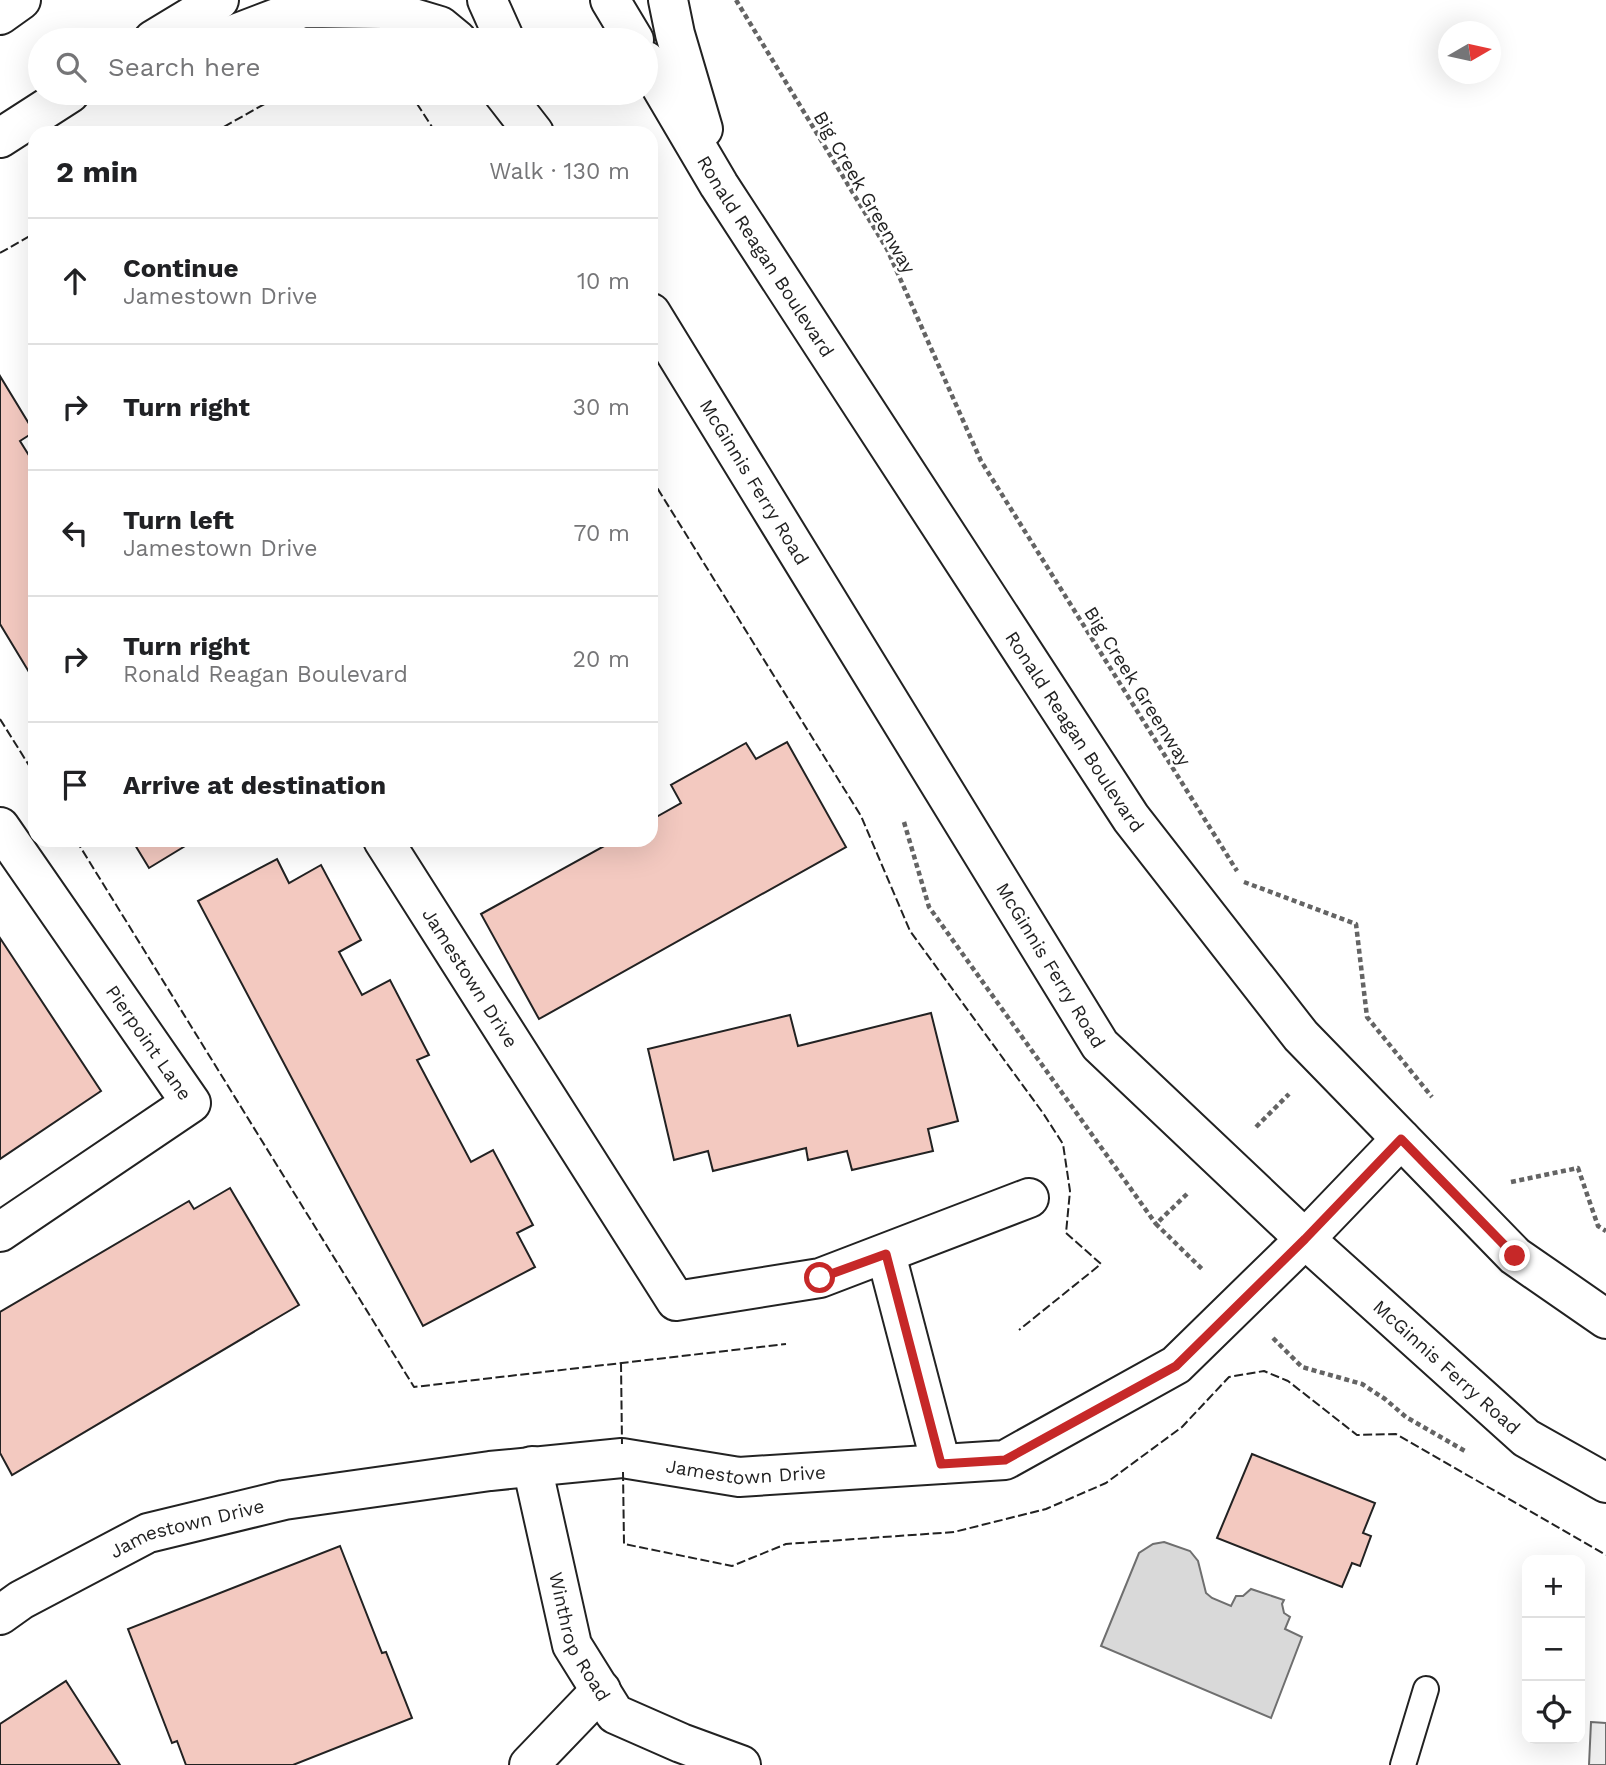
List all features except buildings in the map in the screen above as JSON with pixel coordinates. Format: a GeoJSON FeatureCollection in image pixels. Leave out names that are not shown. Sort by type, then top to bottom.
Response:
{"type":"FeatureCollection","features":[{"type":"Feature","properties":{"kind":"main road"},"geometry":{"type":"LineString","coordinates":[[0,15],[22,0]]}},
{"type":"Feature","properties":{"kind":"main road"},"geometry":{"type":"LineString","coordinates":[[173,28],[219,0]]}},
{"type":"Feature","properties":{"kind":"main road"},"geometry":{"type":"LineString","coordinates":[[487,0],[500,28]]}},
{"type":"Feature","properties":{"kind":"main road"},"geometry":{"type":"LineString","coordinates":[[610,0],[627,28]]}},
{"type":"Feature","properties":{"kind":"main road"},"geometry":{"type":"LineString","coordinates":[[668,0],[675,34],[719,185]]}},
{"type":"Feature","properties":{"kind":"main road"},"geometry":{"type":"LineString","coordinates":[[250,28],[303,8],[383,9],[442,28]]}},
{"type":"Feature","properties":{"kind":"main road","name":"Ronald Reagan Boulevard"},"geometry":{"type":"LineString","coordinates":[[658,81],[719,185],[1131,818],[1301,1036],[1515,1256],[1606,1320]]}},
{"type":"Feature","properties":{"kind":"main road"},"geometry":{"type":"LineString","coordinates":[[0,138],[54,105]]}},
{"type":"Feature","properties":{"kind":"main road"},"geometry":{"type":"LineString","coordinates":[[512,105],[529,126]]}},
{"type":"Feature","properties":{"kind":"main road"},"geometry":{"type":"LineString","coordinates":[[534,105],[544,126]]}},
{"type":"Feature","properties":{"kind":"main road","name":"McGinnis Ferry Road"},"geometry":{"type":"LineString","coordinates":[[658,324],[1100,1045],[1305,1239],[1526,1438],[1606,1483]]}},
{"type":"Feature","properties":{"kind":"main road","name":"Pierpoint Lane"},"geometry":{"type":"LineString","coordinates":[[0,827],[191,1103],[0,1232]]}},
{"type":"Feature","properties":{"kind":"main road","name":"Jamestown Drive"},"geometry":{"type":"LineString","coordinates":[[387,847],[676,1301],[820,1278],[1029,1198]]}},
{"type":"Feature","properties":{"kind":"main road","name":"Jamestown Drive"},"geometry":{"type":"LineString","coordinates":[[0,1615],[21,1600],[148,1533],[284,1500],[532,1466],[622,1458],[739,1477],[1005,1460],[1176,1366],[1305,1239],[1401,1139]]}},
{"type":"Feature","properties":{"kind":"main road"},"geometry":{"type":"LineString","coordinates":[[886,1254],[941,1464]]}},
{"type":"Feature","properties":{"kind":"main road","name":"Winthrop Road"},"geometry":{"type":"LineString","coordinates":[[532,1466],[572,1645],[615,1713],[741,1765]]}},
{"type":"Feature","properties":{"kind":"main road"},"geometry":{"type":"LineString","coordinates":[[529,1765],[601,1690]]}},
{"type":"Feature","properties":{"kind":"lane"},"geometry":{"type":"LineString","coordinates":[[1403,1765],[1426,1689]]}},
{"type":"Feature","properties":{"kind":"path","name":"Big Creek Greenway"},"geometry":{"type":"LineString","coordinates":[[736,0],[887,249],[981,461],[1245,884],[1356,924],[1367,1017],[1435,1101]]}},
{"type":"Feature","properties":{"kind":"path"},"geometry":{"type":"LineString","coordinates":[[903,821],[929,907],[1156,1224]]}},
{"type":"Feature","properties":{"kind":"path"},"geometry":{"type":"LineString","coordinates":[[1502,1184],[1578,1168],[1598,1226],[1606,1231]]}},
{"type":"Feature","properties":{"kind":"shaded area"},"geometry":{"type":"Polygon","coordinates":[[[1164,1542],[1190,1551],[1198,1561],[1206,1593],[1212,1598],[1231,1606],[1236,1596],[1243,1596],[1251,1589],[1284,1600],[1284,1613],[1290,1617],[1285,1629],[1302,1637],[1271,1718],[1101,1646],[1139,1553],[1153,1544],[1164,1542]]]}},
{"type":"Feature","properties":{"kind":"shaded area"},"geometry":{"type":"Polygon","coordinates":[[[1591,1722],[1606,1723],[1606,1765],[1589,1765],[1591,1722]]]}},
{"type":"Feature","properties":{"kind":"fence"},"geometry":{"type":"LineString","coordinates":[[225,126],[263,105]]}},
{"type":"Feature","properties":{"kind":"fence"},"geometry":{"type":"LineString","coordinates":[[418,105],[431,126]]}},
{"type":"Feature","properties":{"kind":"fence"},"geometry":{"type":"LineString","coordinates":[[0,253],[28,237]]}},
{"type":"Feature","properties":{"kind":"fence"},"geometry":{"type":"LineString","coordinates":[[658,489],[861,816],[910,931],[1063,1144],[1070,1191],[1066,1233],[1101,1264],[1019,1330]]}},
{"type":"Feature","properties":{"kind":"fence"},"geometry":{"type":"LineString","coordinates":[[0,719],[28,764]]}},
{"type":"Feature","properties":{"kind":"fence"},"geometry":{"type":"LineString","coordinates":[[80,847],[414,1387],[786,1344]]}},
{"type":"Feature","properties":{"kind":"fence"},"geometry":{"type":"LineString","coordinates":[[621,1363],[622,1444]]}},
{"type":"Feature","properties":{"kind":"fence"},"geometry":{"type":"LineString","coordinates":[[623,1472],[624,1544],[732,1566],[786,1544],[954,1532],[1046,1509],[1106,1483],[1182,1427],[1229,1377],[1264,1371],[1288,1381],[1357,1435],[1396,1434],[1606,1555]]}},
{"type":"Feature","properties":{"kind":"route"},"geometry":{"type":"LineString","coordinates":[[820,1278],[886,1254],[941,1464],[1005,1460],[1176,1366],[1305,1239],[1401,1139],[1515,1256]]}}]}
